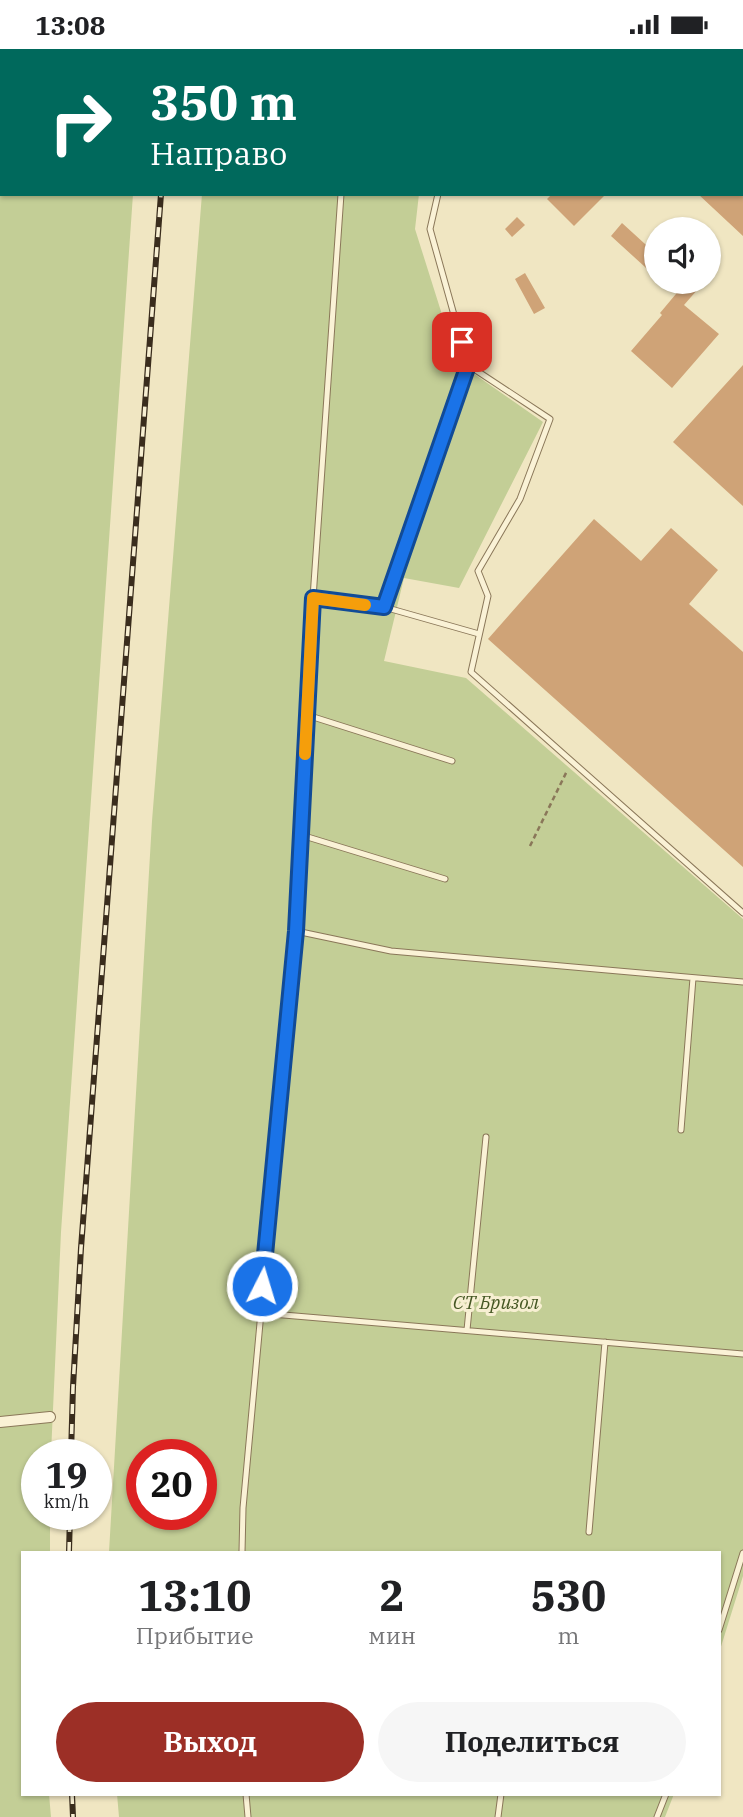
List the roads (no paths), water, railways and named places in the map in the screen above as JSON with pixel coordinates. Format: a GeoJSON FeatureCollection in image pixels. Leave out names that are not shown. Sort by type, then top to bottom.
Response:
{"type":"FeatureCollection","features":[{"type":"Feature","properties":{"kind":"street"},"geometry":{"type":"LineString","coordinates":[[0,1422],[50,1417]]}},
{"type":"Feature","properties":{"kind":"lane"},"geometry":{"type":"LineString","coordinates":[[242,1551],[243,1508],[296,931],[313,598],[341,196]]}},
{"type":"Feature","properties":{"kind":"lane"},"geometry":{"type":"LineString","coordinates":[[384,607],[468,365],[430,229],[438,196]]}},
{"type":"Feature","properties":{"kind":"lane"},"geometry":{"type":"LineString","coordinates":[[468,365],[550,419],[520,499],[478,571],[488,596],[471,672],[743,913]]}},
{"type":"Feature","properties":{"kind":"lane"},"geometry":{"type":"LineString","coordinates":[[313,598],[384,607],[479,634]]}},
{"type":"Feature","properties":{"kind":"lane"},"geometry":{"type":"LineString","coordinates":[[307,715],[452,761]]}},
{"type":"Feature","properties":{"kind":"lane"},"geometry":{"type":"LineString","coordinates":[[301,835],[444,879]]}},
{"type":"Feature","properties":{"kind":"lane"},"geometry":{"type":"LineString","coordinates":[[296,931],[391,951],[743,982]]}},
{"type":"Feature","properties":{"kind":"lane"},"geometry":{"type":"LineString","coordinates":[[681,1130],[693,978]]}},
{"type":"Feature","properties":{"kind":"lane"},"geometry":{"type":"LineString","coordinates":[[467,1331],[486,1137]]}},
{"type":"Feature","properties":{"kind":"lane"},"geometry":{"type":"LineString","coordinates":[[260,1313],[743,1354]]}},
{"type":"Feature","properties":{"kind":"lane"},"geometry":{"type":"LineString","coordinates":[[589,1532],[605,1342]]}},
{"type":"Feature","properties":{"kind":"lane"},"geometry":{"type":"LineString","coordinates":[[721,1624],[743,1553]]}},
{"type":"Feature","properties":{"kind":"lane"},"geometry":{"type":"LineString","coordinates":[[246,1796],[248,1817]]}},
{"type":"Feature","properties":{"kind":"lane"},"geometry":{"type":"LineString","coordinates":[[498,1817],[501,1796]]}},
{"type":"Feature","properties":{"kind":"lane"},"geometry":{"type":"LineString","coordinates":[[657,1817],[665,1796]]}},
{"type":"Feature","properties":{"kind":"railway"},"geometry":{"type":"LineString","coordinates":[[71,1439],[81,1248],[161,196]]}},
{"type":"Feature","properties":{"kind":"railway"},"geometry":{"type":"LineString","coordinates":[[69,1551],[70,1530]]}},
{"type":"Feature","properties":{"kind":"railway"},"geometry":{"type":"LineString","coordinates":[[72,1796],[73,1817]]}},
{"type":"Feature","properties":{"kind":"park label","name":"СТ Бризол"},"geometry":{"type":"Point","coordinates":[496,1302]}}]}
